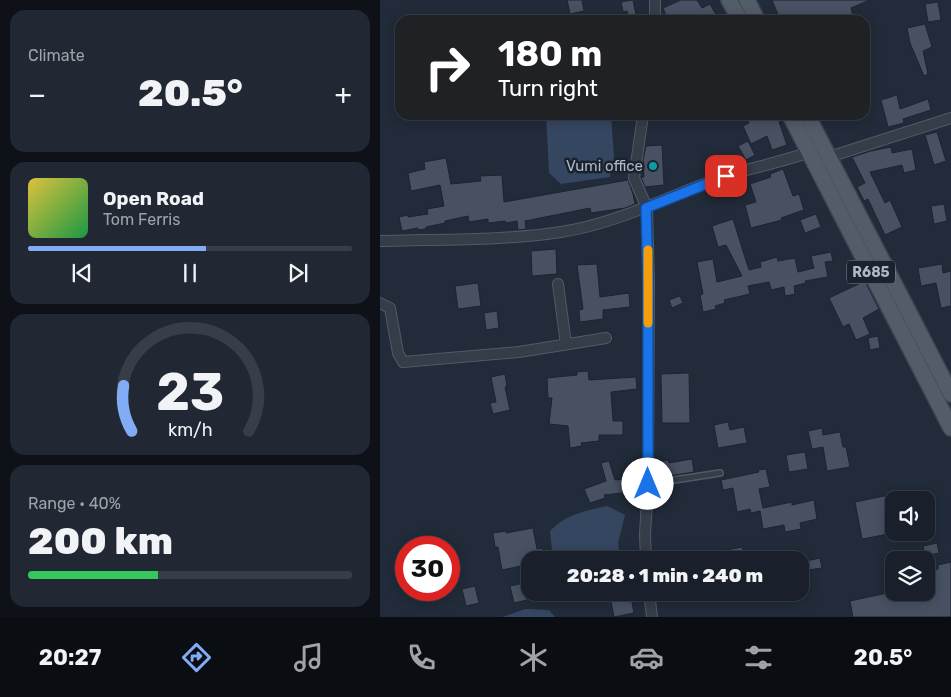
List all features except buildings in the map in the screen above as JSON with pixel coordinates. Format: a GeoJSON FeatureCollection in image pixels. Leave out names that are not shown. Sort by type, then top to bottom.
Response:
{"type":"FeatureCollection","features":[{"type":"Feature","properties":{"kind":"main road"},"geometry":{"type":"LineString","coordinates":[[729,0],[737,15]]}},
{"type":"Feature","properties":{"kind":"main road"},"geometry":{"type":"LineString","coordinates":[[747,0],[754,15]]}},
{"type":"Feature","properties":{"kind":"main road","name":"R685"},"geometry":{"type":"LineString","coordinates":[[793,120],[951,428]]}},
{"type":"Feature","properties":{"kind":"main road","name":"R685"},"geometry":{"type":"LineString","coordinates":[[810,120],[951,394]]}},
{"type":"Feature","properties":{"kind":"main road"},"geometry":{"type":"LineString","coordinates":[[858,247],[872,240]]}},
{"type":"Feature","properties":{"kind":"street"},"geometry":{"type":"LineString","coordinates":[[654,15],[655,0]]}},
{"type":"Feature","properties":{"kind":"street"},"geometry":{"type":"LineString","coordinates":[[829,157],[951,118]]}},
{"type":"Feature","properties":{"kind":"street"},"geometry":{"type":"LineString","coordinates":[[642,120],[634,178],[646,208],[648,484],[646,551]]}},
{"type":"Feature","properties":{"kind":"street"},"geometry":{"type":"LineString","coordinates":[[380,241],[519,236],[562,232],[589,226],[646,208],[726,176],[810,152]]}},
{"type":"Feature","properties":{"kind":"street"},"geometry":{"type":"LineString","coordinates":[[558,284],[566,344]]}},
{"type":"Feature","properties":{"kind":"street"},"geometry":{"type":"LineString","coordinates":[[380,303],[390,308],[398,353],[404,362],[519,352],[606,338]]}},
{"type":"Feature","properties":{"kind":"street"},"geometry":{"type":"LineString","coordinates":[[650,601],[652,617]]}},
{"type":"Feature","properties":{"kind":"lane"},"geometry":{"type":"LineString","coordinates":[[648,484],[720,473]]}},
{"type":"Feature","properties":{"kind":"water"},"geometry":{"type":"Polygon","coordinates":[[[546,120],[611,120],[614,156],[610,177],[561,184],[549,173],[546,120]]]}},
{"type":"Feature","properties":{"kind":"water"},"geometry":{"type":"Polygon","coordinates":[[[607,506],[625,515],[618,543],[619,551],[552,551],[550,531],[569,517],[607,506]]]}},
{"type":"Feature","properties":{"kind":"water"},"geometry":{"type":"Polygon","coordinates":[[[525,609],[549,610],[555,617],[502,617],[525,609]]]}},
{"type":"Feature","properties":{"kind":"slow traffic"},"geometry":{"type":"LineString","coordinates":[[648,250],[648,323]]}},
{"type":"Feature","properties":{"kind":"place","name":"Vumi office"},"geometry":{"type":"Point","coordinates":[653,166]}},
{"type":"Feature","properties":{"kind":"route"},"geometry":{"type":"LineString","coordinates":[[648,484],[646,208],[726,176]]}}]}
